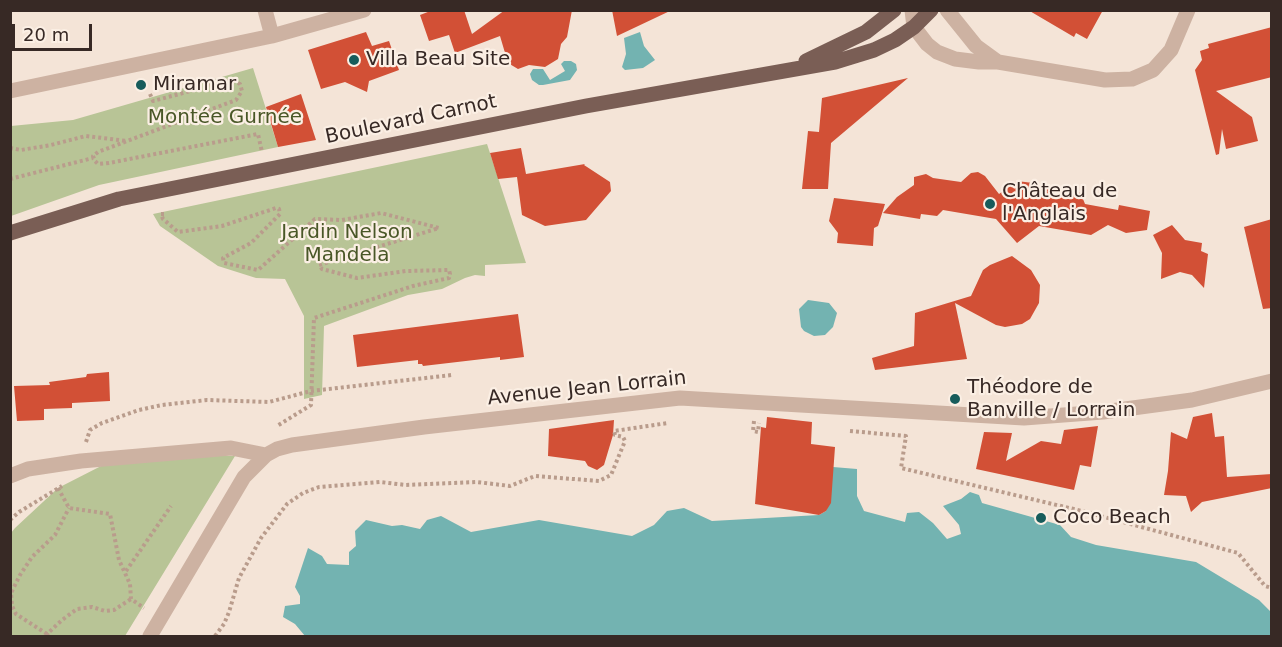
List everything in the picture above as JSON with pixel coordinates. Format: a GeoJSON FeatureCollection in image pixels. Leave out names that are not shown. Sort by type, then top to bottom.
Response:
{"type":"FeatureCollection","features":[{"type":"Feature","properties":{"kind":"main road","name":"Boulevard Carnot"},"geometry":{"type":"LineString","coordinates":[[787,69],[866,32],[894,10]]}},
{"type":"Feature","properties":{"kind":"main road","name":"Boulevard Carnot"},"geometry":{"type":"LineString","coordinates":[[10,233],[119,199],[586,106],[835,62],[874,50],[914,27],[931,10]]}},
{"type":"Feature","properties":{"kind":"street"},"geometry":{"type":"LineString","coordinates":[[265,10],[272,36]]}},
{"type":"Feature","properties":{"kind":"street"},"geometry":{"type":"LineString","coordinates":[[10,91],[272,36],[364,10]]}},
{"type":"Feature","properties":{"kind":"street"},"geometry":{"type":"LineString","coordinates":[[912,10],[914,27],[927,44],[937,52],[955,59],[998,62],[1105,80],[1132,79],[1153,70],[1171,50],[1188,10]]}},
{"type":"Feature","properties":{"kind":"street"},"geometry":{"type":"LineString","coordinates":[[947,10],[976,46],[998,62]]}},
{"type":"Feature","properties":{"kind":"street","name":"Avenue Jean Lorrain"},"geometry":{"type":"LineString","coordinates":[[271,452],[347,437],[680,398],[1024,418],[1102,412],[1192,400],[1272,381]]}},
{"type":"Feature","properties":{"kind":"street"},"geometry":{"type":"LineString","coordinates":[[10,476],[28,469],[81,461],[231,448],[271,452]]}},
{"type":"Feature","properties":{"kind":"street"},"geometry":{"type":"LineString","coordinates":[[150,636],[240,485],[271,452]]}},
{"type":"Feature","properties":{"kind":"path"},"geometry":{"type":"LineString","coordinates":[[10,179],[93,158],[98,152],[236,100],[242,90],[240,84],[232,80],[153,101],[150,94]]}},
{"type":"Feature","properties":{"kind":"path"},"geometry":{"type":"LineString","coordinates":[[93,158],[98,164],[109,163],[258,134],[266,171]]}},
{"type":"Feature","properties":{"kind":"path"},"geometry":{"type":"LineString","coordinates":[[10,148],[21,150],[86,136],[128,142]]}},
{"type":"Feature","properties":{"kind":"path"},"geometry":{"type":"LineString","coordinates":[[172,212],[161,214],[163,219],[178,232],[222,226],[276,208],[279,209],[280,214],[250,243],[224,258],[224,262],[258,270],[315,219],[342,220],[381,213],[439,228],[319,265],[322,269],[357,278],[406,271],[449,270],[450,278],[413,286],[314,318],[311,405],[271,430],[271,452]]}},
{"type":"Feature","properties":{"kind":"path"},"geometry":{"type":"LineString","coordinates":[[10,520],[19,512],[72,480],[81,461],[90,430],[116,417],[184,401],[269,402],[312,391],[452,375]]}},
{"type":"Feature","properties":{"kind":"path"},"geometry":{"type":"LineString","coordinates":[[215,636],[226,618],[239,578],[261,538],[287,504],[303,494],[319,487],[380,482],[406,485],[477,482],[510,486],[535,476],[599,481],[611,475],[625,441],[623,436],[615,435],[615,431],[671,422]]}},
{"type":"Feature","properties":{"kind":"path"},"geometry":{"type":"LineString","coordinates":[[847,431],[906,436],[901,468],[1082,511],[1238,553],[1265,586],[1272,588]]}},
{"type":"Feature","properties":{"kind":"path"},"geometry":{"type":"LineString","coordinates":[[58,489],[69,508]]}},
{"type":"Feature","properties":{"kind":"path"},"geometry":{"type":"LineString","coordinates":[[126,572],[171,506]]}},
{"type":"Feature","properties":{"kind":"path"},"geometry":{"type":"LineString","coordinates":[[69,508],[110,514],[119,560],[130,584],[131,599]]}},
{"type":"Feature","properties":{"kind":"path"},"geometry":{"type":"LineString","coordinates":[[69,508],[55,535],[32,557],[20,575],[12,593],[12,606],[16,614],[48,635],[62,620],[77,609],[92,607],[105,611],[114,610],[131,599]]}},
{"type":"Feature","properties":{"kind":"path"},"geometry":{"type":"LineString","coordinates":[[131,599],[160,618]]}},
{"type":"Feature","properties":{"kind":"green space","name":"Montée Gurnée"},"geometry":{"type":"Polygon","coordinates":[[[253,68],[278,147],[99,185],[11,216],[11,126],[73,120],[253,68]]]}},
{"type":"Feature","properties":{"kind":"green space","name":"Jardin Nelson Mandela"},"geometry":{"type":"Polygon","coordinates":[[[487,144],[526,263],[485,265],[485,276],[475,275],[442,289],[408,295],[324,326],[322,395],[304,399],[304,316],[285,279],[256,278],[218,266],[160,226],[153,214],[487,144]]]}},
{"type":"Feature","properties":{"kind":"green space"},"geometry":{"type":"Polygon","coordinates":[[[174,455],[235,456],[125,636],[11,636],[11,533],[15,528],[58,488],[105,464],[174,455]]]}},
{"type":"Feature","properties":{"kind":"water"},"geometry":{"type":"Polygon","coordinates":[[[640,32],[644,46],[655,60],[643,68],[625,70],[622,67],[626,54],[624,38],[640,32]]]}},
{"type":"Feature","properties":{"kind":"water"},"geometry":{"type":"Polygon","coordinates":[[[564,61],[576,64],[577,70],[570,80],[539,85],[532,80],[530,74],[533,69],[543,69],[550,80],[565,71],[561,64],[564,61]]]}},
{"type":"Feature","properties":{"kind":"water"},"geometry":{"type":"Polygon","coordinates":[[[808,300],[829,303],[837,313],[833,327],[825,335],[814,336],[801,327],[799,309],[808,300]]]}},
{"type":"Feature","properties":{"kind":"water"},"geometry":{"type":"Polygon","coordinates":[[[833,467],[857,469],[857,496],[864,511],[905,522],[907,513],[919,512],[947,539],[961,534],[959,525],[943,506],[961,499],[970,492],[979,495],[982,503],[1060,525],[1071,537],[1096,545],[1196,562],[1259,600],[1271,612],[1272,636],[305,636],[295,624],[283,617],[285,606],[300,604],[300,596],[295,587],[308,548],[322,556],[327,564],[349,565],[349,552],[356,546],[355,531],[366,520],[420,529],[427,520],[441,516],[471,532],[539,520],[632,536],[654,525],[667,511],[684,508],[712,521],[819,515],[826,511],[833,467]]]}},
{"type":"Feature","properties":{"kind":"building"},"geometry":{"type":"Polygon","coordinates":[[[433,10],[464,10],[472,34],[505,10],[572,10],[567,37],[561,44],[558,59],[545,67],[529,65],[518,69],[508,63],[500,36],[455,53],[449,35],[429,41],[420,15],[433,10]]]}},
{"type":"Feature","properties":{"kind":"building"},"geometry":{"type":"Polygon","coordinates":[[[612,10],[672,10],[617,36],[612,10]]]}},
{"type":"Feature","properties":{"kind":"building"},"geometry":{"type":"Polygon","coordinates":[[[1028,10],[1103,10],[1087,39],[1076,33],[1074,37],[1028,10]]]}},
{"type":"Feature","properties":{"kind":"building"},"geometry":{"type":"Polygon","coordinates":[[[1272,27],[1272,77],[1216,91],[1252,117],[1258,141],[1226,149],[1222,129],[1219,154],[1216,155],[1195,70],[1202,60],[1200,51],[1209,48],[1208,44],[1272,27]]]}},
{"type":"Feature","properties":{"kind":"building","name":"Villa Beau Site"},"geometry":{"type":"Polygon","coordinates":[[[366,32],[372,46],[389,41],[399,70],[369,81],[367,92],[345,82],[321,89],[308,50],[366,32]]]}},
{"type":"Feature","properties":{"kind":"building"},"geometry":{"type":"Polygon","coordinates":[[[908,78],[831,143],[828,189],[802,189],[808,131],[819,132],[822,98],[908,78]]]}},
{"type":"Feature","properties":{"kind":"building"},"geometry":{"type":"Polygon","coordinates":[[[301,94],[316,140],[278,147],[266,107],[301,94]]]}},
{"type":"Feature","properties":{"kind":"building"},"geometry":{"type":"Polygon","coordinates":[[[521,148],[526,174],[585,164],[610,182],[611,191],[586,220],[545,226],[522,215],[517,177],[498,179],[490,153],[521,148]]]}},
{"type":"Feature","properties":{"kind":"building","name":"Château de l'Anglais"},"geometry":{"type":"Polygon","coordinates":[[[978,172],[985,176],[999,194],[1017,181],[1033,183],[1036,186],[1073,188],[1081,194],[1085,204],[1118,210],[1119,205],[1150,211],[1147,230],[1126,233],[1108,225],[1091,235],[1039,226],[1017,243],[996,219],[943,210],[937,216],[921,214],[920,219],[883,213],[897,197],[914,185],[914,177],[926,174],[933,178],[961,182],[971,173],[978,172]]]}},
{"type":"Feature","properties":{"kind":"building"},"geometry":{"type":"Polygon","coordinates":[[[834,198],[885,204],[878,226],[874,228],[873,246],[837,243],[838,233],[829,221],[834,198]]]}},
{"type":"Feature","properties":{"kind":"building"},"geometry":{"type":"Polygon","coordinates":[[[1272,219],[1272,308],[1263,309],[1244,227],[1272,219]]]}},
{"type":"Feature","properties":{"kind":"building"},"geometry":{"type":"Polygon","coordinates":[[[1172,225],[1185,240],[1202,243],[1201,251],[1208,254],[1204,288],[1192,275],[1180,272],[1161,279],[1162,253],[1153,235],[1172,225]]]}},
{"type":"Feature","properties":{"kind":"building"},"geometry":{"type":"Polygon","coordinates":[[[1012,256],[1031,270],[1040,285],[1039,303],[1030,319],[1022,324],[1005,327],[996,325],[955,303],[967,359],[875,370],[872,358],[914,346],[915,313],[971,296],[983,270],[1012,256]]]}},
{"type":"Feature","properties":{"kind":"building"},"geometry":{"type":"Polygon","coordinates":[[[518,314],[524,357],[500,360],[500,357],[423,366],[418,364],[418,360],[357,367],[353,335],[518,314]]]}},
{"type":"Feature","properties":{"kind":"building"},"geometry":{"type":"Polygon","coordinates":[[[109,372],[110,401],[72,403],[72,408],[44,409],[44,420],[17,421],[14,386],[50,385],[49,382],[109,372]]]}},
{"type":"Feature","properties":{"kind":"building"},"geometry":{"type":"Polygon","coordinates":[[[1212,413],[1215,437],[1224,436],[1227,477],[1272,474],[1272,488],[1202,502],[1191,512],[1186,496],[1164,495],[1171,432],[1187,439],[1193,417],[1212,413]]]}},
{"type":"Feature","properties":{"kind":"building"},"geometry":{"type":"Polygon","coordinates":[[[767,417],[812,422],[811,444],[835,447],[831,503],[826,511],[819,515],[755,504],[761,427],[766,428],[767,417]]]}},
{"type":"Feature","properties":{"kind":"building"},"geometry":{"type":"Polygon","coordinates":[[[614,420],[613,435],[604,465],[597,470],[588,466],[585,461],[548,456],[549,429],[614,420]]]}},
{"type":"Feature","properties":{"kind":"building"},"geometry":{"type":"Polygon","coordinates":[[[1098,426],[1091,467],[1080,465],[1074,490],[976,469],[984,432],[1012,433],[1006,461],[1041,441],[1061,444],[1064,430],[1098,426]]]}},
{"type":"Feature","properties":{"kind":"place","name":"Villa Beau Site"},"geometry":{"type":"Point","coordinates":[354,60]}},
{"type":"Feature","properties":{"kind":"place","name":"Miramar"},"geometry":{"type":"Point","coordinates":[141,85]}},
{"type":"Feature","properties":{"kind":"place","name":"Château de l'Anglais"},"geometry":{"type":"Point","coordinates":[990,204]}},
{"type":"Feature","properties":{"kind":"place","name":"Théodore de Banville / Lorrain"},"geometry":{"type":"Point","coordinates":[955,399]}},
{"type":"Feature","properties":{"kind":"place","name":"Coco Beach"},"geometry":{"type":"Point","coordinates":[1041,518]}}]}
